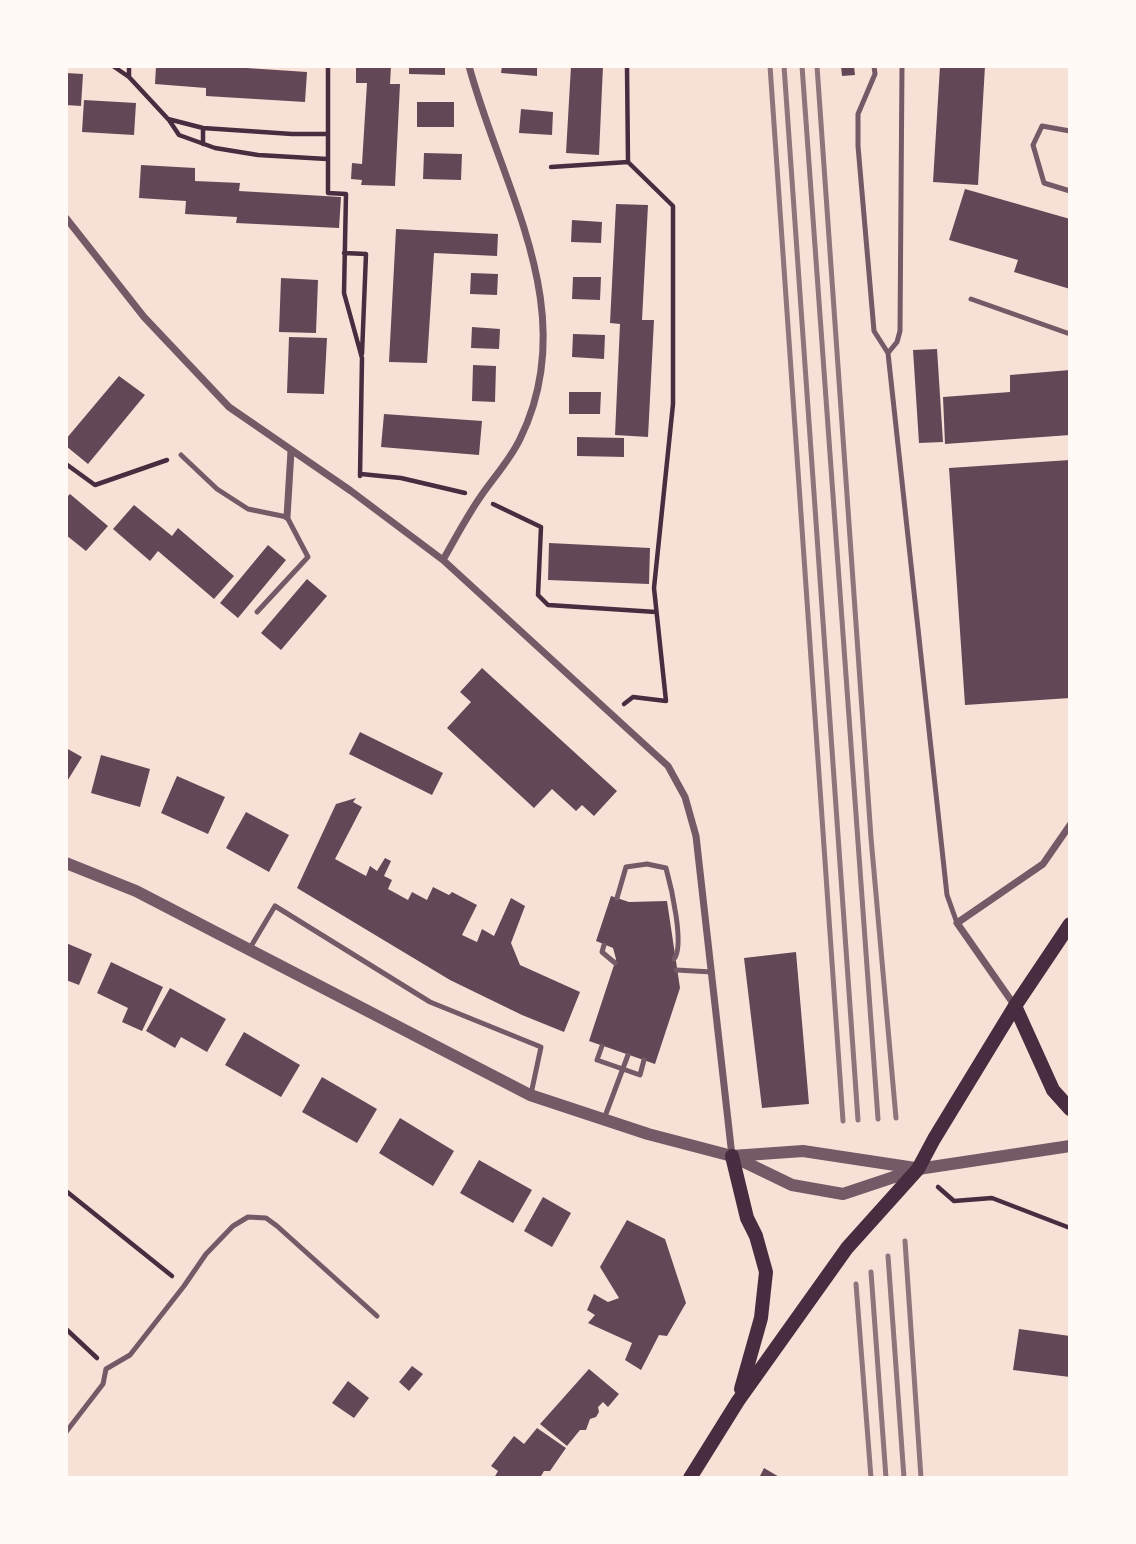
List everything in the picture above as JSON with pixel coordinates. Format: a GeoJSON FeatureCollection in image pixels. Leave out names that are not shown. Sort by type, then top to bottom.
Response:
{"type":"FeatureCollection","features":[{"type":"Feature","properties":{"kind":"main road"},"geometry":{"type":"LineString","coordinates":[[690,1478],[737,1401],[853,1240],[919,1169],[934,1139],[1015,1006],[1069,924]]}},
{"type":"Feature","properties":{"kind":"main road"},"geometry":{"type":"LineString","coordinates":[[1015,1006],[1053,1090],[1069,1109]]}},
{"type":"Feature","properties":{"kind":"main road"},"geometry":{"type":"LineString","coordinates":[[732,1156],[747,1218],[756,1236],[766,1272],[761,1318],[737,1401]]}},
{"type":"Feature","properties":{"kind":"street"},"geometry":{"type":"LineString","coordinates":[[443,560],[479,498],[520,440],[531,412],[541,370],[544,330],[543,302],[519,209],[469,66]]}},
{"type":"Feature","properties":{"kind":"street"},"geometry":{"type":"LineString","coordinates":[[66,218],[144,317],[229,407],[351,491],[443,560],[668,766],[685,797],[696,836],[732,1156]]}},
{"type":"Feature","properties":{"kind":"street"},"geometry":{"type":"LineString","coordinates":[[287,517],[291,451]]}},
{"type":"Feature","properties":{"kind":"street"},"geometry":{"type":"LineString","coordinates":[[1015,1006],[957,923],[1043,864],[1069,825]]}},
{"type":"Feature","properties":{"kind":"street"},"geometry":{"type":"LineString","coordinates":[[66,863],[136,891],[530,1095],[648,1134],[732,1156],[792,1185],[843,1194],[919,1169],[1069,1146]]}},
{"type":"Feature","properties":{"kind":"street"},"geometry":{"type":"LineString","coordinates":[[732,1156],[803,1151],[919,1169]]}},
{"type":"Feature","properties":{"kind":"lane"},"geometry":{"type":"LineString","coordinates":[[874,66],[875,74],[858,114],[858,146],[874,331],[888,353],[947,895],[957,923]]}},
{"type":"Feature","properties":{"kind":"lane"},"geometry":{"type":"LineString","coordinates":[[888,353],[897,342],[900,331],[902,66]]}},
{"type":"Feature","properties":{"kind":"lane"},"geometry":{"type":"LineString","coordinates":[[1069,131],[1042,127],[1033,145],[1044,184],[1069,191]]}},
{"type":"Feature","properties":{"kind":"lane"},"geometry":{"type":"LineString","coordinates":[[971,299],[1069,334]]}},
{"type":"Feature","properties":{"kind":"lane"},"geometry":{"type":"LineString","coordinates":[[181,455],[218,489],[248,509],[287,517],[308,558],[257,612]]}},
{"type":"Feature","properties":{"kind":"lane"},"geometry":{"type":"LineString","coordinates":[[617,898],[626,867],[647,864],[666,868],[671,884],[677,934],[678,954],[674,959]]}},
{"type":"Feature","properties":{"kind":"lane"},"geometry":{"type":"LineString","coordinates":[[248,951],[275,906],[430,1002],[541,1047],[530,1095]]}},
{"type":"Feature","properties":{"kind":"lane"},"geometry":{"type":"LineString","coordinates":[[604,945],[602,952],[615,963]]}},
{"type":"Feature","properties":{"kind":"lane"},"geometry":{"type":"LineString","coordinates":[[676,970],[712,972]]}},
{"type":"Feature","properties":{"kind":"lane"},"geometry":{"type":"LineString","coordinates":[[602,1046],[597,1060],[640,1075],[644,1060]]}},
{"type":"Feature","properties":{"kind":"lane"},"geometry":{"type":"LineString","coordinates":[[604,1119],[628,1055]]}},
{"type":"Feature","properties":{"kind":"lane"},"geometry":{"type":"LineString","coordinates":[[66,1432],[103,1384],[106,1370],[130,1355],[206,1254],[233,1226],[248,1217],[266,1217],[377,1316]]}},
{"type":"Feature","properties":{"kind":"path"},"geometry":{"type":"LineString","coordinates":[[113,66],[129,77],[168,119],[179,135],[215,148],[258,155],[327,159]]}},
{"type":"Feature","properties":{"kind":"path"},"geometry":{"type":"LineString","coordinates":[[129,66],[129,77]]}},
{"type":"Feature","properties":{"kind":"path"},"geometry":{"type":"LineString","coordinates":[[328,66],[328,193],[346,194],[344,293],[362,358]]}},
{"type":"Feature","properties":{"kind":"path"},"geometry":{"type":"LineString","coordinates":[[611,715],[633,697],[666,701],[654,588],[673,404],[673,206],[628,162],[628,66]]}},
{"type":"Feature","properties":{"kind":"path"},"geometry":{"type":"LineString","coordinates":[[168,119],[203,128],[327,134]]}},
{"type":"Feature","properties":{"kind":"path"},"geometry":{"type":"LineString","coordinates":[[203,128],[203,144]]}},
{"type":"Feature","properties":{"kind":"path"},"geometry":{"type":"LineString","coordinates":[[551,167],[628,162]]}},
{"type":"Feature","properties":{"kind":"path"},"geometry":{"type":"LineString","coordinates":[[344,253],[366,254],[361,474],[351,491]]}},
{"type":"Feature","properties":{"kind":"path"},"geometry":{"type":"LineString","coordinates":[[66,464],[95,485],[181,455]]}},
{"type":"Feature","properties":{"kind":"path"},"geometry":{"type":"LineString","coordinates":[[361,474],[401,478],[479,498],[541,527],[538,595],[548,605],[656,612]]}},
{"type":"Feature","properties":{"kind":"path"},"geometry":{"type":"LineString","coordinates":[[66,1191],[184,1286]]}},
{"type":"Feature","properties":{"kind":"path"},"geometry":{"type":"LineString","coordinates":[[954,1201],[992,1198],[1069,1228]]}},
{"type":"Feature","properties":{"kind":"path"},"geometry":{"type":"LineString","coordinates":[[66,1329],[90,1350],[106,1370]]}},
{"type":"Feature","properties":{"kind":"building"},"geometry":{"type":"Polygon","coordinates":[[[156,66],[216,66],[307,72],[305,102],[206,96],[206,88],[155,84],[156,66]]]}},
{"type":"Feature","properties":{"kind":"building"},"geometry":{"type":"Polygon","coordinates":[[[356,66],[391,66],[390,84],[400,84],[395,186],[361,185],[362,180],[351,179],[352,163],[362,164],[367,83],[356,83],[356,66]]]}},
{"type":"Feature","properties":{"kind":"building"},"geometry":{"type":"Polygon","coordinates":[[[409,66],[445,66],[445,75],[409,74],[409,66]]]}},
{"type":"Feature","properties":{"kind":"building"},"geometry":{"type":"Polygon","coordinates":[[[502,66],[537,66],[537,76],[501,73],[502,66]]]}},
{"type":"Feature","properties":{"kind":"building"},"geometry":{"type":"Polygon","coordinates":[[[571,66],[603,66],[599,155],[566,153],[571,66]]]}},
{"type":"Feature","properties":{"kind":"building"},"geometry":{"type":"Polygon","coordinates":[[[841,66],[854,66],[855,75],[842,76],[841,66]]]}},
{"type":"Feature","properties":{"kind":"building"},"geometry":{"type":"Polygon","coordinates":[[[940,66],[985,66],[978,185],[933,182],[940,66]]]}},
{"type":"Feature","properties":{"kind":"building"},"geometry":{"type":"Polygon","coordinates":[[[66,73],[83,74],[81,106],[66,105],[66,73]]]}},
{"type":"Feature","properties":{"kind":"building"},"geometry":{"type":"Polygon","coordinates":[[[84,100],[136,103],[134,135],[82,132],[84,100]]]}},
{"type":"Feature","properties":{"kind":"building"},"geometry":{"type":"Polygon","coordinates":[[[417,102],[454,102],[454,127],[417,127],[417,102]]]}},
{"type":"Feature","properties":{"kind":"building"},"geometry":{"type":"Polygon","coordinates":[[[521,109],[553,112],[552,135],[519,133],[521,109]]]}},
{"type":"Feature","properties":{"kind":"building"},"geometry":{"type":"Polygon","coordinates":[[[424,153],[462,154],[461,180],[423,179],[424,153]]]}},
{"type":"Feature","properties":{"kind":"building"},"geometry":{"type":"Polygon","coordinates":[[[141,165],[195,168],[195,181],[240,183],[239,191],[341,197],[339,228],[236,223],[237,217],[185,214],[186,201],[139,198],[141,165]]]}},
{"type":"Feature","properties":{"kind":"building"},"geometry":{"type":"Polygon","coordinates":[[[965,189],[1070,219],[1070,289],[1014,272],[1018,260],[949,240],[965,189]]]}},
{"type":"Feature","properties":{"kind":"building"},"geometry":{"type":"Polygon","coordinates":[[[616,204],[648,205],[642,320],[654,320],[648,437],[615,435],[620,324],[610,323],[616,204]]]}},
{"type":"Feature","properties":{"kind":"building"},"geometry":{"type":"Polygon","coordinates":[[[572,220],[602,222],[601,243],[571,242],[572,220]]]}},
{"type":"Feature","properties":{"kind":"building"},"geometry":{"type":"Polygon","coordinates":[[[396,229],[498,234],[497,256],[434,253],[427,363],[389,362],[396,229]]]}},
{"type":"Feature","properties":{"kind":"building"},"geometry":{"type":"Polygon","coordinates":[[[471,273],[498,274],[497,295],[470,294],[471,273]]]}},
{"type":"Feature","properties":{"kind":"building"},"geometry":{"type":"Polygon","coordinates":[[[573,277],[601,277],[600,300],[572,299],[573,277]]]}},
{"type":"Feature","properties":{"kind":"building"},"geometry":{"type":"Polygon","coordinates":[[[281,278],[318,280],[316,333],[279,332],[281,278]]]}},
{"type":"Feature","properties":{"kind":"building"},"geometry":{"type":"Polygon","coordinates":[[[472,327],[500,329],[499,349],[471,348],[472,327]]]}},
{"type":"Feature","properties":{"kind":"building"},"geometry":{"type":"Polygon","coordinates":[[[573,334],[605,335],[604,359],[572,357],[573,334]]]}},
{"type":"Feature","properties":{"kind":"building"},"geometry":{"type":"Polygon","coordinates":[[[289,337],[327,338],[324,394],[287,393],[289,337]]]}},
{"type":"Feature","properties":{"kind":"building"},"geometry":{"type":"Polygon","coordinates":[[[937,349],[943,442],[919,443],[913,350],[937,349]]]}},
{"type":"Feature","properties":{"kind":"building"},"geometry":{"type":"Polygon","coordinates":[[[473,365],[496,366],[495,402],[472,401],[473,365]]]}},
{"type":"Feature","properties":{"kind":"building"},"geometry":{"type":"Polygon","coordinates":[[[1070,370],[1070,435],[945,444],[943,397],[1010,392],[1010,375],[1070,370]]]}},
{"type":"Feature","properties":{"kind":"building"},"geometry":{"type":"Polygon","coordinates":[[[119,376],[145,395],[88,464],[66,446],[66,439],[119,376]]]}},
{"type":"Feature","properties":{"kind":"building"},"geometry":{"type":"Polygon","coordinates":[[[569,392],[601,392],[600,414],[569,414],[569,392]]]}},
{"type":"Feature","properties":{"kind":"building"},"geometry":{"type":"Polygon","coordinates":[[[384,414],[482,421],[479,455],[381,447],[384,414]]]}},
{"type":"Feature","properties":{"kind":"building"},"geometry":{"type":"Polygon","coordinates":[[[577,437],[624,438],[624,457],[577,456],[577,437]]]}},
{"type":"Feature","properties":{"kind":"building"},"geometry":{"type":"Polygon","coordinates":[[[1070,460],[1070,698],[965,705],[949,468],[1070,460]]]}},
{"type":"Feature","properties":{"kind":"building"},"geometry":{"type":"Polygon","coordinates":[[[70,494],[108,526],[86,551],[66,535],[66,498],[70,494]]]}},
{"type":"Feature","properties":{"kind":"building"},"geometry":{"type":"Polygon","coordinates":[[[134,505],[172,536],[178,528],[234,576],[214,599],[158,551],[150,561],[113,529],[134,505]]]}},
{"type":"Feature","properties":{"kind":"building"},"geometry":{"type":"Polygon","coordinates":[[[549,543],[650,548],[649,584],[548,580],[549,543]]]}},
{"type":"Feature","properties":{"kind":"building"},"geometry":{"type":"Polygon","coordinates":[[[268,545],[286,560],[238,618],[220,603],[268,545]]]}},
{"type":"Feature","properties":{"kind":"building"},"geometry":{"type":"Polygon","coordinates":[[[307,579],[327,596],[281,650],[261,633],[307,579]]]}},
{"type":"Feature","properties":{"kind":"building"},"geometry":{"type":"Polygon","coordinates":[[[482,668],[617,791],[594,816],[582,805],[576,811],[552,789],[534,808],[447,728],[471,702],[460,692],[482,668]]]}},
{"type":"Feature","properties":{"kind":"building"},"geometry":{"type":"Polygon","coordinates":[[[360,732],[443,773],[432,795],[349,754],[360,732]]]}},
{"type":"Feature","properties":{"kind":"building"},"geometry":{"type":"Polygon","coordinates":[[[66,748],[82,757],[66,783],[66,748]]]}},
{"type":"Feature","properties":{"kind":"building"},"geometry":{"type":"Polygon","coordinates":[[[101,755],[150,769],[140,807],[91,793],[101,755]]]}},
{"type":"Feature","properties":{"kind":"building"},"geometry":{"type":"Polygon","coordinates":[[[177,776],[225,797],[208,834],[161,813],[177,776]]]}},
{"type":"Feature","properties":{"kind":"building"},"geometry":{"type":"Polygon","coordinates":[[[356,798],[353,802],[362,807],[335,859],[366,876],[370,866],[377,871],[385,858],[391,861],[384,876],[392,880],[388,889],[408,900],[412,892],[427,900],[433,887],[449,895],[452,892],[477,905],[462,935],[477,942],[482,929],[494,936],[511,898],[525,906],[511,943],[520,965],[580,992],[564,1032],[450,980],[297,888],[336,804],[356,798]]]}},
{"type":"Feature","properties":{"kind":"building"},"geometry":{"type":"Polygon","coordinates":[[[246,812],[289,835],[269,872],[226,848],[246,812]]]}},
{"type":"Feature","properties":{"kind":"building"},"geometry":{"type":"Polygon","coordinates":[[[611,896],[629,902],[667,901],[680,988],[655,1064],[589,1041],[616,959],[613,948],[596,941],[611,896]]]}},
{"type":"Feature","properties":{"kind":"building"},"geometry":{"type":"Polygon","coordinates":[[[66,943],[92,954],[79,985],[66,980],[66,943]]]}},
{"type":"Feature","properties":{"kind":"building"},"geometry":{"type":"Polygon","coordinates":[[[796,952],[809,1104],[762,1108],[744,958],[796,952]]]}},
{"type":"Feature","properties":{"kind":"building"},"geometry":{"type":"Polygon","coordinates":[[[111,962],[163,987],[142,1031],[122,1022],[128,1008],[97,993],[111,962]]]}},
{"type":"Feature","properties":{"kind":"building"},"geometry":{"type":"Polygon","coordinates":[[[170,988],[226,1019],[207,1052],[181,1037],[175,1048],[146,1031],[170,988]]]}},
{"type":"Feature","properties":{"kind":"building"},"geometry":{"type":"Polygon","coordinates":[[[244,1032],[300,1065],[281,1097],[225,1065],[244,1032]]]}},
{"type":"Feature","properties":{"kind":"building"},"geometry":{"type":"Polygon","coordinates":[[[322,1077],[377,1109],[357,1143],[302,1112],[322,1077]]]}},
{"type":"Feature","properties":{"kind":"building"},"geometry":{"type":"Polygon","coordinates":[[[400,1118],[454,1151],[433,1186],[379,1153],[400,1118]]]}},
{"type":"Feature","properties":{"kind":"building"},"geometry":{"type":"Polygon","coordinates":[[[479,1160],[532,1190],[513,1223],[460,1193],[479,1160]]]}},
{"type":"Feature","properties":{"kind":"building"},"geometry":{"type":"Polygon","coordinates":[[[543,1197],[571,1213],[552,1247],[524,1231],[543,1197]]]}},
{"type":"Feature","properties":{"kind":"building"},"geometry":{"type":"Polygon","coordinates":[[[627,1220],[665,1239],[686,1303],[667,1336],[659,1335],[641,1370],[625,1360],[632,1343],[588,1323],[595,1315],[587,1310],[594,1294],[608,1302],[619,1298],[600,1267],[627,1220]]]}},
{"type":"Feature","properties":{"kind":"building"},"geometry":{"type":"Polygon","coordinates":[[[1019,1329],[1070,1336],[1070,1377],[1013,1370],[1019,1329]]]}},
{"type":"Feature","properties":{"kind":"building"},"geometry":{"type":"Polygon","coordinates":[[[412,1366],[423,1374],[409,1391],[399,1382],[412,1366]]]}},
{"type":"Feature","properties":{"kind":"building"},"geometry":{"type":"Polygon","coordinates":[[[589,1369],[619,1394],[608,1407],[603,1402],[598,1407],[599,1412],[596,1417],[590,1419],[586,1430],[580,1430],[567,1446],[540,1424],[589,1369]]]}},
{"type":"Feature","properties":{"kind":"building"},"geometry":{"type":"Polygon","coordinates":[[[348,1381],[369,1398],[354,1418],[332,1403],[348,1381]]]}},
{"type":"Feature","properties":{"kind":"building"},"geometry":{"type":"Polygon","coordinates":[[[537,1428],[566,1448],[550,1471],[544,1471],[540,1478],[494,1478],[498,1471],[491,1466],[514,1436],[524,1444],[537,1428]]]}},
{"type":"Feature","properties":{"kind":"building"},"geometry":{"type":"Polygon","coordinates":[[[764,1468],[781,1478],[759,1478],[764,1468]]]}},
{"type":"Feature","properties":{"kind":"railway"},"geometry":{"type":"LineString","coordinates":[[770,66],[843,1121]]}},
{"type":"Feature","properties":{"kind":"railway"},"geometry":{"type":"LineString","coordinates":[[784,66],[858,1120]]}},
{"type":"Feature","properties":{"kind":"railway"},"geometry":{"type":"LineString","coordinates":[[802,66],[878,1119]]}},
{"type":"Feature","properties":{"kind":"railway"},"geometry":{"type":"LineString","coordinates":[[817,66],[871,838],[896,1118]]}},
{"type":"Feature","properties":{"kind":"railway"},"geometry":{"type":"LineString","coordinates":[[905,1241],[921,1478]]}},
{"type":"Feature","properties":{"kind":"railway"},"geometry":{"type":"LineString","coordinates":[[888,1256],[904,1478]]}},
{"type":"Feature","properties":{"kind":"railway"},"geometry":{"type":"LineString","coordinates":[[871,1272],[886,1478]]}},
{"type":"Feature","properties":{"kind":"railway"},"geometry":{"type":"LineString","coordinates":[[856,1284],[871,1478]]}}]}
